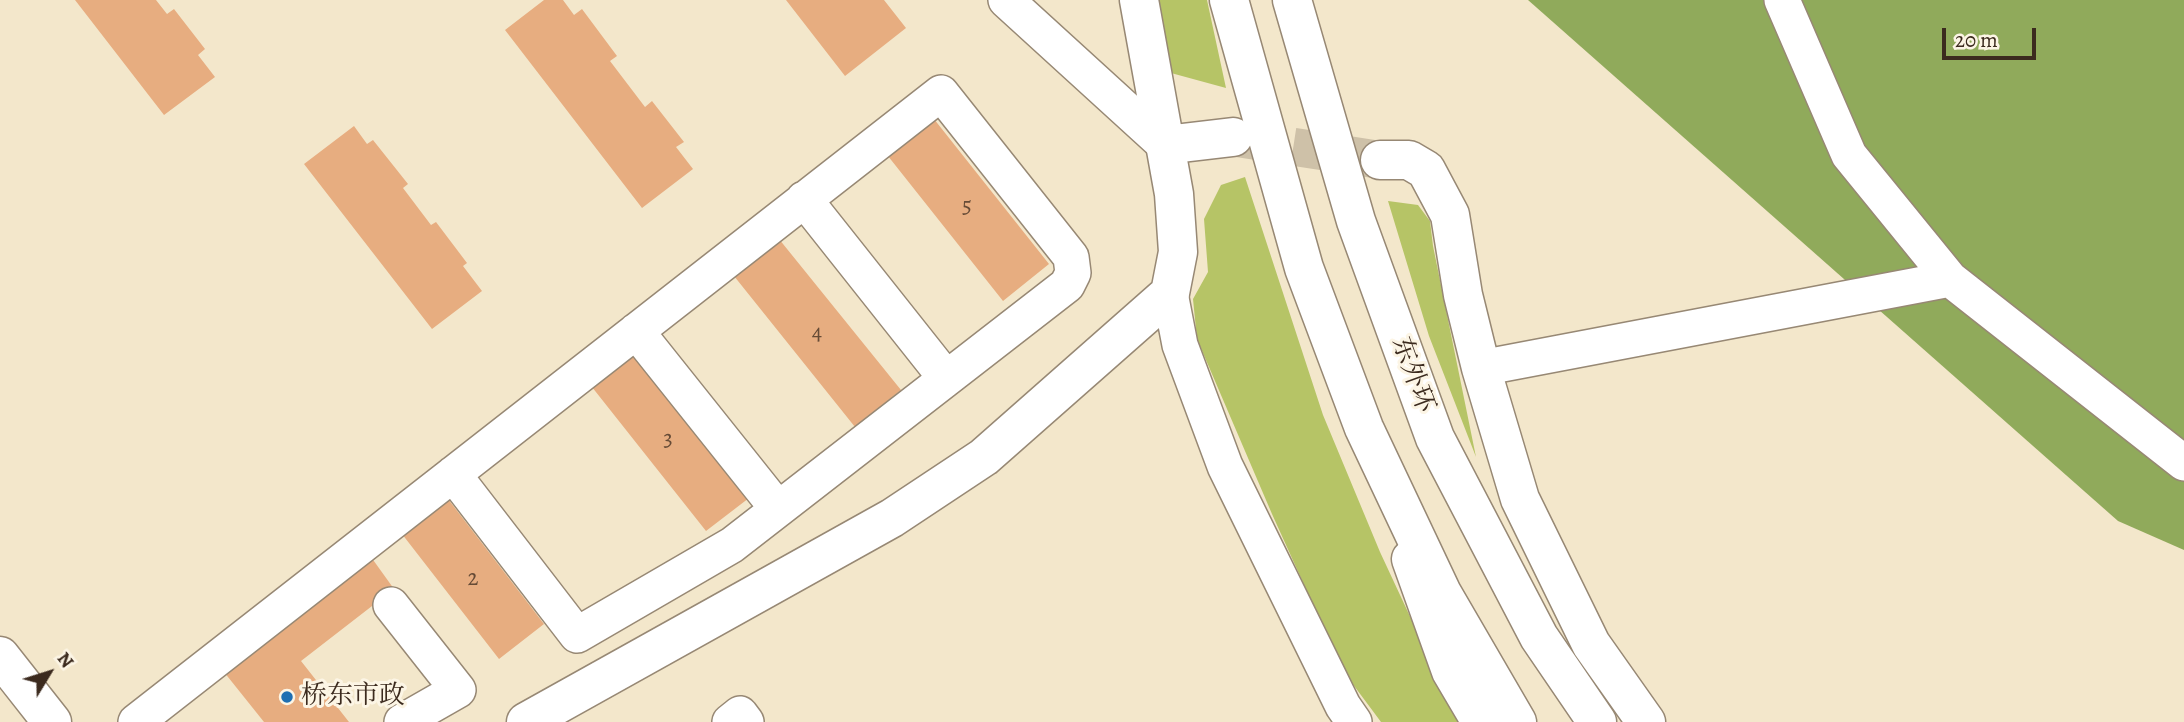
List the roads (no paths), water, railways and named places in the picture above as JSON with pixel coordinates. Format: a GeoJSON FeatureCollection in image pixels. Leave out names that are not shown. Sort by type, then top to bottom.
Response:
{"type":"FeatureCollection","features":[{"type":"Feature","properties":{"kind":"main road"},"geometry":{"type":"LineString","coordinates":[[526,722],[892,518],[984,457],[1170,293],[1178,252],[1174,194],[1139,0]]}},
{"type":"Feature","properties":{"kind":"main road"},"geometry":{"type":"LineString","coordinates":[[1229,0],[1304,268],[1451,671],[1481,722]]}},
{"type":"Feature","properties":{"kind":"main road","name":"东外环"},"geometry":{"type":"LineString","coordinates":[[1292,0],[1356,221],[1435,438],[1539,637],[1597,722]]}},
{"type":"Feature","properties":{"kind":"main road"},"geometry":{"type":"LineString","coordinates":[[1165,145],[1233,137]]}},
{"type":"Feature","properties":{"kind":"main road"},"geometry":{"type":"LineString","coordinates":[[1380,160],[1409,160],[1426,170],[1450,215],[1463,295],[1481,368],[1520,499],[1591,644],[1638,722]]}},
{"type":"Feature","properties":{"kind":"main road"},"geometry":{"type":"LineString","coordinates":[[1364,428],[1442,593],[1517,722]]}},
{"type":"Feature","properties":{"kind":"main road"},"geometry":{"type":"LineString","coordinates":[[1435,438],[1488,508],[1500,510],[1520,499]]}},
{"type":"Feature","properties":{"kind":"main road"},"geometry":{"type":"LineString","coordinates":[[1591,644],[1646,722]]}},
{"type":"Feature","properties":{"kind":"main road"},"geometry":{"type":"LineString","coordinates":[[0,656],[52,722]]}},
{"type":"Feature","properties":{"kind":"street"},"geometry":{"type":"LineString","coordinates":[[1006,0],[1165,145]]}},
{"type":"Feature","properties":{"kind":"street"},"geometry":{"type":"LineString","coordinates":[[1782,0],[1849,155],[1951,279],[2184,463]]}},
{"type":"Feature","properties":{"kind":"street"},"geometry":{"type":"LineString","coordinates":[[136,722],[453,474],[636,331],[941,93],[1071,257],[1073,273],[1067,285],[732,545],[578,635],[453,474]]}},
{"type":"Feature","properties":{"kind":"street"},"geometry":{"type":"LineString","coordinates":[[804,200],[946,378]]}},
{"type":"Feature","properties":{"kind":"street"},"geometry":{"type":"LineString","coordinates":[[1481,368],[1951,279]]}},
{"type":"Feature","properties":{"kind":"street"},"geometry":{"type":"LineString","coordinates":[[1170,293],[1180,345],[1226,466],[1343,706],[1354,722]]}},
{"type":"Feature","properties":{"kind":"street"},"geometry":{"type":"LineString","coordinates":[[636,331],[778,509]]}},
{"type":"Feature","properties":{"kind":"street"},"geometry":{"type":"LineString","coordinates":[[391,605],[458,690],[402,722]]}},
{"type":"Feature","properties":{"kind":"street"},"geometry":{"type":"LineString","coordinates":[[730,722],[740,714],[746,722]]}},
{"type":"Feature","properties":{"kind":"tunnel"},"geometry":{"type":"LineString","coordinates":[[1237,138],[1380,160]]}},
{"type":"Feature","properties":{"kind":"place","name":"桥东市政"},"geometry":{"type":"Point","coordinates":[287,697]}}]}
